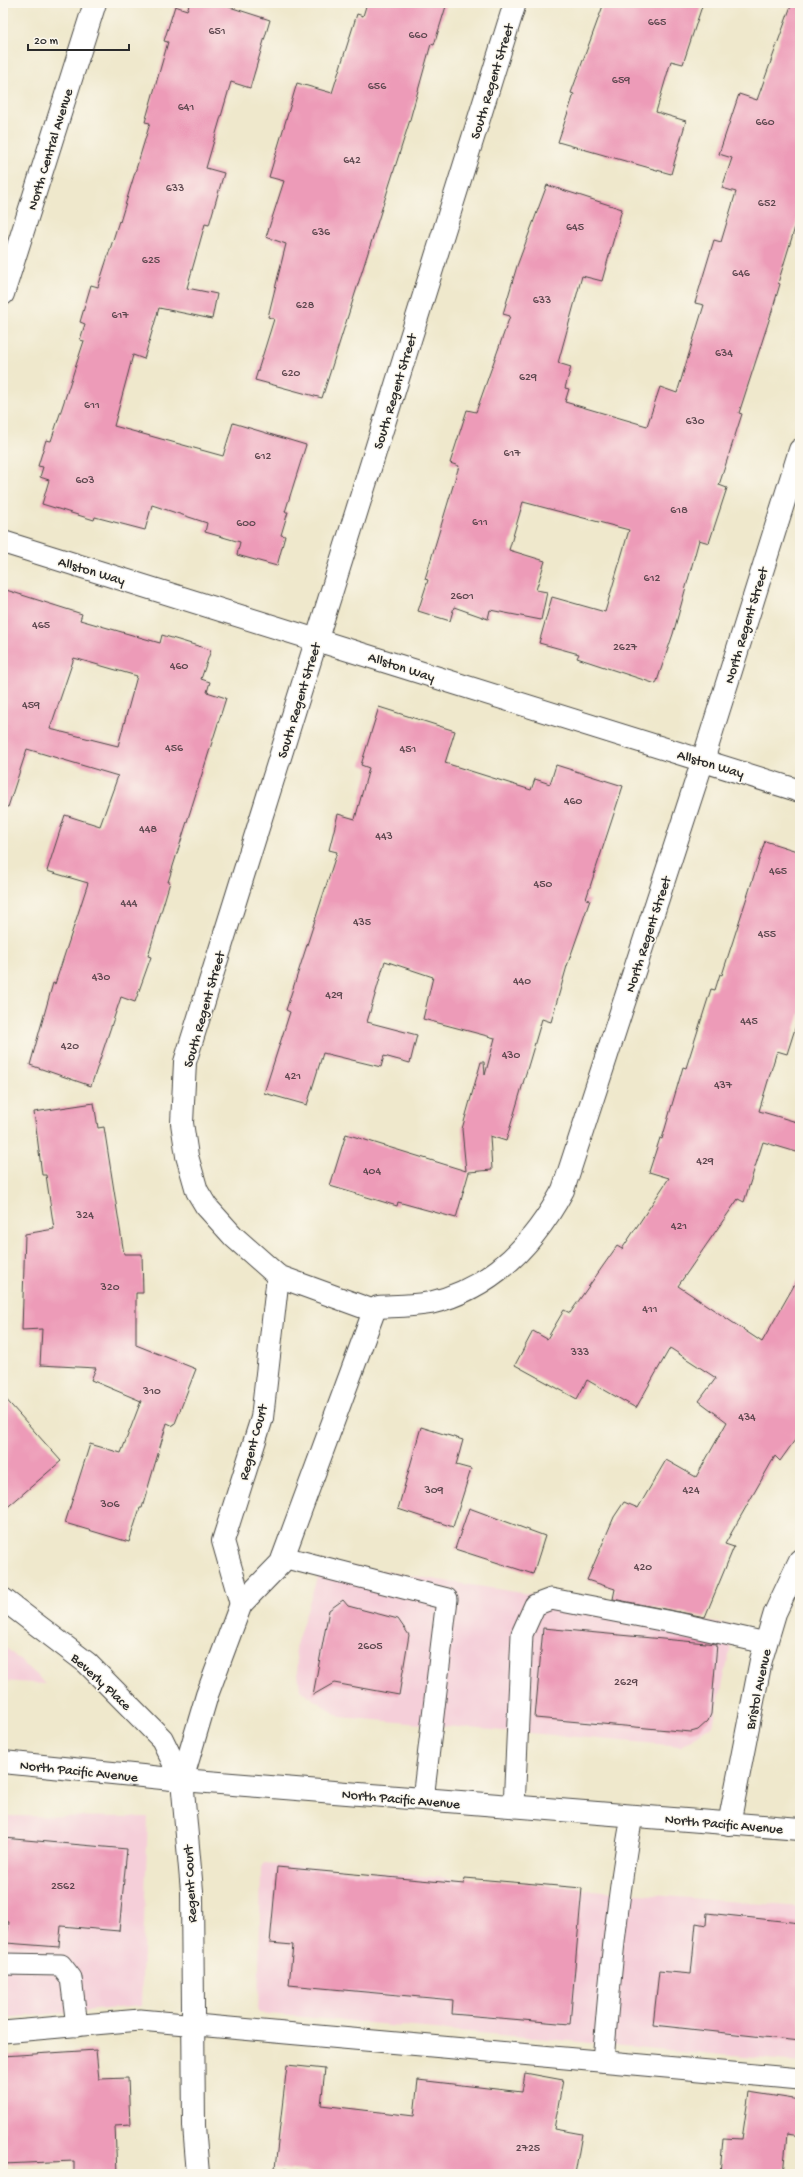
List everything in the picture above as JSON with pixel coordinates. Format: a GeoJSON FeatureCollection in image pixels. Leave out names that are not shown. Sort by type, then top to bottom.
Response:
{"type":"FeatureCollection","features":[{"type":"Feature","properties":{"kind":"street","name":"North Central Avenue"},"geometry":{"type":"LineString","coordinates":[[3,294],[95,3]]}},
{"type":"Feature","properties":{"kind":"street","name":"South Regent Street"},"geometry":{"type":"LineString","coordinates":[[374,1311],[278,1276],[234,1237],[206,1206],[197,1191],[187,1156],[184,1136],[182,1090],[185,1062],[515,3]]}},
{"type":"Feature","properties":{"kind":"street","name":"North Regent Street"},"geometry":{"type":"LineString","coordinates":[[374,1311],[378,1307],[430,1303],[458,1293],[494,1274],[518,1254],[549,1217],[564,1190],[703,760],[800,450]]}},
{"type":"Feature","properties":{"kind":"street","name":"Allston Way"},"geometry":{"type":"LineString","coordinates":[[3,542],[317,639],[555,716],[703,760],[800,791]]}},
{"type":"Feature","properties":{"kind":"street","name":"Regent Court"},"geometry":{"type":"LineString","coordinates":[[241,1604],[223,1541],[262,1418],[278,1276]]}},
{"type":"Feature","properties":{"kind":"street","name":"Regent Court"},"geometry":{"type":"LineString","coordinates":[[198,2174],[194,2126],[192,1891],[182,1780],[207,1695],[241,1604],[281,1564],[374,1311]]}},
{"type":"Feature","properties":{"kind":"street","name":"Bristol Avenue"},"geometry":{"type":"LineString","coordinates":[[729,1824],[766,1643],[775,1613],[800,1560]]}},
{"type":"Feature","properties":{"kind":"street","name":"Beverly Place"},"geometry":{"type":"LineString","coordinates":[[3,1599],[87,1663],[162,1739],[182,1780]]}},
{"type":"Feature","properties":{"kind":"street","name":"North Pacific Avenue"},"geometry":{"type":"LineString","coordinates":[[3,1762],[182,1780],[800,1830]]}},
{"type":"Feature","properties":{"kind":"lane"},"geometry":{"type":"LineString","coordinates":[[283,1557],[447,1599],[423,1799]]}},
{"type":"Feature","properties":{"kind":"lane"},"geometry":{"type":"LineString","coordinates":[[514,1807],[522,1634],[535,1605],[551,1599],[677,1623],[766,1643]]}},
{"type":"Feature","properties":{"kind":"lane"},"geometry":{"type":"LineString","coordinates":[[603,2061],[619,1887],[632,1816]]}},
{"type":"Feature","properties":{"kind":"lane"},"geometry":{"type":"LineString","coordinates":[[3,1964],[60,1965],[71,1978],[77,2026]]}},
{"type":"Feature","properties":{"kind":"lane"},"geometry":{"type":"LineString","coordinates":[[3,2032],[140,2020],[800,2078]]}},
{"type":"Feature","properties":{"kind":"shaded area"},"geometry":{"type":"Polygon","coordinates":[[[322,1562],[736,1626],[713,1725],[681,1746],[340,1717],[300,1690],[295,1648],[322,1562]]]}},
{"type":"Feature","properties":{"kind":"shaded area"},"geometry":{"type":"Polygon","coordinates":[[[3,1645],[46,1684],[3,1681],[3,1645]]]}},
{"type":"Feature","properties":{"kind":"shaded area"},"geometry":{"type":"Polygon","coordinates":[[[3,1816],[148,1817],[141,2006],[3,2018],[3,1816]]]}},
{"type":"Feature","properties":{"kind":"shaded area"},"geometry":{"type":"Polygon","coordinates":[[[264,1863],[800,1907],[800,2062],[258,2013],[261,1867],[264,1863]]]}},
{"type":"Feature","properties":{"kind":"building"},"geometry":{"type":"Polygon","coordinates":[[[190,3],[217,3],[270,20],[250,88],[231,82],[206,168],[224,173],[209,225],[205,224],[187,288],[217,294],[212,319],[159,308],[144,359],[133,355],[114,426],[223,456],[233,423],[306,445],[285,512],[288,512],[281,535],[285,536],[277,566],[237,555],[240,542],[205,532],[207,523],[152,505],[145,530],[95,517],[94,520],[42,504],[49,480],[40,477],[43,467],[38,466],[46,440],[51,441],[84,341],[80,340],[85,324],[80,322],[91,285],[98,287],[119,221],[120,222],[150,123],[145,122],[168,42],[164,41],[175,6],[187,10],[190,3]]]}},
{"type":"Feature","properties":{"kind":"building"},"geometry":{"type":"Polygon","coordinates":[[[367,3],[447,3],[434,45],[431,44],[409,123],[322,398],[255,380],[274,319],[268,317],[286,244],[266,237],[284,181],[269,177],[297,83],[332,93],[357,14],[363,16],[367,3]]]}},
{"type":"Feature","properties":{"kind":"building"},"geometry":{"type":"Polygon","coordinates":[[[604,3],[703,3],[683,64],[671,61],[656,112],[686,121],[671,174],[558,142],[574,94],[571,93],[604,3]]]}},
{"type":"Feature","properties":{"kind":"building"},"geometry":{"type":"Polygon","coordinates":[[[792,3],[800,3],[800,211],[778,283],[780,284],[772,311],[739,413],[742,414],[719,485],[727,488],[709,543],[699,540],[673,634],[656,684],[577,658],[579,654],[539,643],[552,597],[605,612],[629,530],[523,502],[509,550],[545,561],[536,590],[547,592],[541,620],[490,610],[488,619],[454,607],[450,621],[418,611],[428,580],[425,579],[459,466],[450,463],[467,410],[476,412],[510,316],[503,314],[517,266],[547,185],[622,209],[602,281],[582,276],[558,363],[571,367],[565,388],[569,389],[565,402],[647,426],[660,387],[677,393],[704,305],[695,303],[714,240],[721,242],[736,192],[722,188],[732,158],[719,154],[739,94],[757,100],[792,3]]]}},
{"type":"Feature","properties":{"kind":"building"},"geometry":{"type":"Polygon","coordinates":[[[3,589],[82,614],[80,620],[160,643],[162,635],[211,650],[201,679],[210,682],[207,692],[226,698],[168,882],[170,882],[148,956],[151,957],[135,1002],[121,997],[91,1086],[30,1065],[53,983],[55,984],[88,883],[47,871],[65,815],[100,826],[118,776],[27,749],[8,807],[3,806],[3,589]],[[74,658],[50,729],[118,746],[137,676],[74,658]]]}},
{"type":"Feature","properties":{"kind":"building"},"geometry":{"type":"Polygon","coordinates":[[[379,707],[455,731],[445,763],[531,790],[535,779],[550,784],[556,765],[623,786],[586,899],[590,900],[567,966],[551,1022],[542,1019],[506,1141],[490,1136],[492,1170],[469,1172],[456,1218],[398,1202],[397,1206],[330,1186],[346,1134],[466,1171],[462,1129],[481,1062],[484,1062],[485,1075],[495,1038],[423,1019],[433,977],[385,961],[367,1022],[417,1035],[410,1063],[384,1056],[381,1067],[323,1053],[307,1105],[264,1093],[290,1012],[286,1010],[337,852],[329,850],[338,814],[355,819],[369,768],[361,765],[379,707]]]}},
{"type":"Feature","properties":{"kind":"building"},"geometry":{"type":"Polygon","coordinates":[[[765,841],[800,852],[800,1013],[787,1054],[777,1051],[759,1111],[800,1123],[800,1153],[763,1142],[744,1202],[738,1199],[678,1286],[762,1342],[800,1275],[800,1433],[780,1461],[775,1456],[725,1544],[734,1547],[705,1617],[613,1599],[615,1589],[587,1580],[614,1517],[624,1502],[638,1508],[666,1460],[696,1477],[727,1422],[699,1401],[716,1378],[670,1348],[636,1408],[587,1380],[577,1399],[515,1365],[533,1331],[547,1339],[564,1310],[570,1313],[617,1246],[622,1249],[669,1178],[649,1172],[660,1138],[662,1139],[683,1067],[686,1068],[711,989],[715,990],[720,974],[722,975],[765,841]]]}},
{"type":"Feature","properties":{"kind":"building"},"geometry":{"type":"Polygon","coordinates":[[[94,1103],[98,1128],[104,1127],[124,1254],[142,1254],[143,1293],[136,1293],[136,1345],[196,1369],[174,1426],[167,1423],[142,1508],[140,1508],[129,1542],[65,1523],[90,1444],[121,1453],[141,1401],[91,1380],[96,1368],[40,1365],[42,1329],[22,1330],[25,1234],[54,1229],[46,1175],[42,1175],[34,1112],[94,1103]]]}},
{"type":"Feature","properties":{"kind":"building"},"geometry":{"type":"Polygon","coordinates":[[[3,1396],[61,1461],[3,1511],[3,1396]]]}},
{"type":"Feature","properties":{"kind":"building"},"geometry":{"type":"Polygon","coordinates":[[[421,1427],[463,1440],[456,1465],[471,1469],[453,1527],[398,1509],[421,1427]]]}},
{"type":"Feature","properties":{"kind":"building"},"geometry":{"type":"Polygon","coordinates":[[[469,1508],[545,1536],[533,1574],[455,1549],[469,1508]]]}},
{"type":"Feature","properties":{"kind":"building"},"geometry":{"type":"Polygon","coordinates":[[[343,1600],[348,1606],[398,1619],[409,1635],[399,1695],[334,1683],[313,1695],[329,1610],[343,1600]]]}},
{"type":"Feature","properties":{"kind":"building"},"geometry":{"type":"Polygon","coordinates":[[[543,1628],[717,1644],[711,1714],[708,1721],[698,1730],[691,1732],[535,1718],[543,1628]]]}},
{"type":"Feature","properties":{"kind":"building"},"geometry":{"type":"Polygon","coordinates":[[[3,1838],[127,1849],[119,1931],[61,1926],[59,1947],[6,1943],[9,1922],[3,1921],[3,1838]]]}},
{"type":"Feature","properties":{"kind":"building"},"geometry":{"type":"Polygon","coordinates":[[[277,1867],[464,1884],[465,1878],[582,1888],[570,2024],[452,2014],[453,2000],[289,1985],[293,1945],[270,1943],[277,1867]]]}},
{"type":"Feature","properties":{"kind":"building"},"geometry":{"type":"Polygon","coordinates":[[[707,1913],[800,1923],[800,2041],[653,2025],[659,1971],[691,1974],[696,1923],[706,1925],[707,1913]]]}},
{"type":"Feature","properties":{"kind":"building"},"geometry":{"type":"Polygon","coordinates":[[[96,2050],[99,2079],[128,2078],[130,2125],[115,2126],[117,2174],[74,2174],[74,2161],[3,2164],[3,2056],[96,2050]]]}},
{"type":"Feature","properties":{"kind":"building"},"geometry":{"type":"Polygon","coordinates":[[[287,2065],[325,2069],[321,2105],[414,2116],[418,2080],[522,2092],[525,2073],[563,2080],[554,2129],[582,2134],[575,2174],[329,2174],[275,2168],[287,2065]]]}},
{"type":"Feature","properties":{"kind":"building"},"geometry":{"type":"Polygon","coordinates":[[[749,2092],[800,2100],[800,2136],[787,2134],[783,2174],[720,2174],[723,2138],[742,2139],[749,2092]]]}}]}
